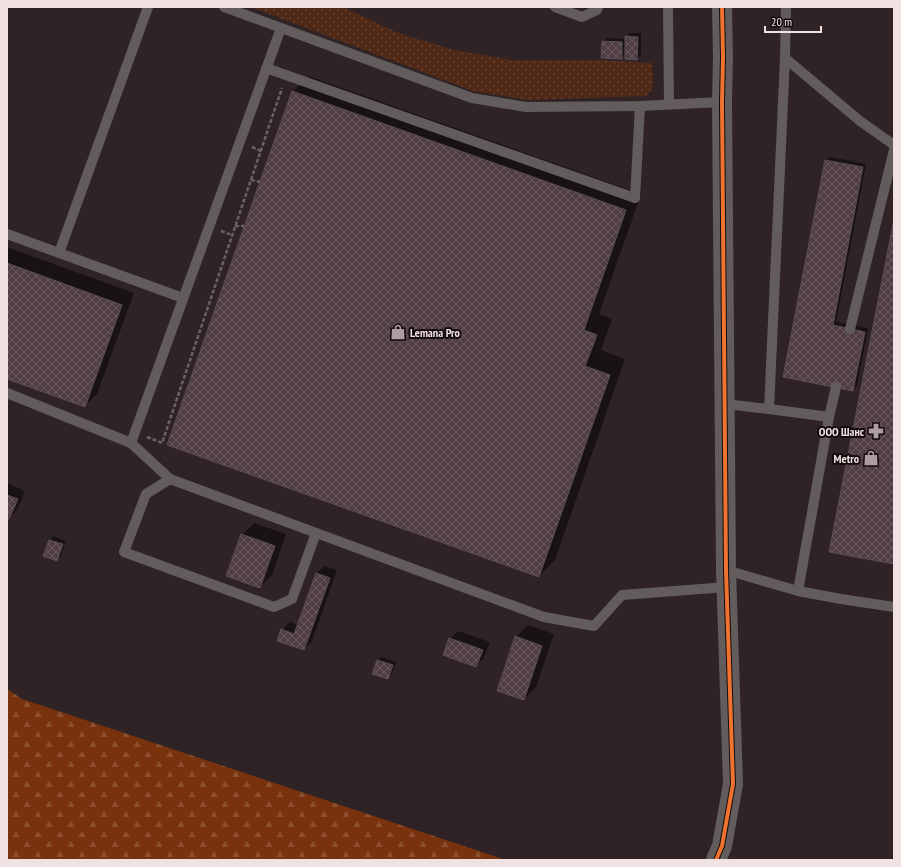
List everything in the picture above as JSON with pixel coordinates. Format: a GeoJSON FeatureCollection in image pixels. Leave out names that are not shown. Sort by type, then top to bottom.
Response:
{"type":"FeatureCollection","features":[{"type":"Feature","properties":{"kind":"street"},"geometry":{"type":"LineString","coordinates":[[716,860],[722,846],[732,784],[727,579],[722,7]]}},
{"type":"Feature","properties":{"kind":"lane"},"geometry":{"type":"LineString","coordinates":[[59,253],[148,7]]}},
{"type":"Feature","properties":{"kind":"lane"},"geometry":{"type":"LineString","coordinates":[[224,7],[472,98],[526,107],[640,106],[722,102]]}},
{"type":"Feature","properties":{"kind":"lane"},"geometry":{"type":"LineString","coordinates":[[555,7],[582,17],[597,10],[598,7]]}},
{"type":"Feature","properties":{"kind":"lane"},"geometry":{"type":"LineString","coordinates":[[668,7],[669,104]]}},
{"type":"Feature","properties":{"kind":"lane"},"geometry":{"type":"LineString","coordinates":[[769,409],[786,7]]}},
{"type":"Feature","properties":{"kind":"lane"},"geometry":{"type":"LineString","coordinates":[[131,443],[281,28]]}},
{"type":"Feature","properties":{"kind":"lane"},"geometry":{"type":"LineString","coordinates":[[785,58],[860,121],[894,145]]}},
{"type":"Feature","properties":{"kind":"lane"},"geometry":{"type":"LineString","coordinates":[[266,68],[635,198],[640,106]]}},
{"type":"Feature","properties":{"kind":"lane"},"geometry":{"type":"LineString","coordinates":[[850,329],[894,150]]}},
{"type":"Feature","properties":{"kind":"lane"},"geometry":{"type":"LineString","coordinates":[[7,234],[183,298]]}},
{"type":"Feature","properties":{"kind":"lane"},"geometry":{"type":"LineString","coordinates":[[798,590],[828,416],[836,387]]}},
{"type":"Feature","properties":{"kind":"lane"},"geometry":{"type":"LineString","coordinates":[[7,393],[131,443],[170,480],[544,617],[594,626],[622,595],[727,579],[894,607]]}},
{"type":"Feature","properties":{"kind":"lane"},"geometry":{"type":"LineString","coordinates":[[725,404],[828,416]]}},
{"type":"Feature","properties":{"kind":"lane"},"geometry":{"type":"LineString","coordinates":[[170,480],[146,494],[124,552],[274,607],[292,599],[316,533]]}},
{"type":"Feature","properties":{"kind":"path"},"geometry":{"type":"LineString","coordinates":[[134,433],[162,443],[286,75]]}},
{"type":"Feature","properties":{"kind":"path"},"geometry":{"type":"LineString","coordinates":[[251,180],[260,182]]}},
{"type":"Feature","properties":{"kind":"path"},"geometry":{"type":"LineString","coordinates":[[235,226],[244,226]]}},
{"type":"Feature","properties":{"kind":"shaded area"},"geometry":{"type":"Polygon","coordinates":[[[251,7],[343,7],[398,33],[454,50],[511,60],[595,60],[652,63],[652,86],[649,93],[645,96],[528,100],[473,91],[251,7]]]}},
{"type":"Feature","properties":{"kind":"green space"},"geometry":{"type":"Polygon","coordinates":[[[7,689],[22,699],[506,860],[7,860],[7,689]]]}},
{"type":"Feature","properties":{"kind":"building"},"geometry":{"type":"Polygon","coordinates":[[[625,36],[638,37],[637,60],[625,59],[625,36]]]}},
{"type":"Feature","properties":{"kind":"building"},"geometry":{"type":"Polygon","coordinates":[[[602,41],[622,42],[622,59],[601,58],[602,41]]]}},
{"type":"Feature","properties":{"kind":"building","name":"Lemana Pro"},"geometry":{"type":"Polygon","coordinates":[[[292,91],[626,210],[584,330],[597,335],[585,366],[610,375],[539,577],[167,445],[292,91]]]}},
{"type":"Feature","properties":{"kind":"building"},"geometry":{"type":"Polygon","coordinates":[[[825,160],[863,167],[833,325],[865,332],[853,391],[783,377],[825,160]]]}},
{"type":"Feature","properties":{"kind":"building","name":"Metro"},"geometry":{"type":"Polygon","coordinates":[[[894,219],[894,564],[829,552],[894,219]]]}},
{"type":"Feature","properties":{"kind":"building"},"geometry":{"type":"Polygon","coordinates":[[[7,263],[122,305],[85,407],[7,379],[7,263]]]}},
{"type":"Feature","properties":{"kind":"building"},"geometry":{"type":"Polygon","coordinates":[[[7,495],[18,499],[9,519],[7,519],[7,495]]]}},
{"type":"Feature","properties":{"kind":"building"},"geometry":{"type":"Polygon","coordinates":[[[241,534],[275,546],[260,588],[226,576],[241,534]]]}},
{"type":"Feature","properties":{"kind":"building"},"geometry":{"type":"Polygon","coordinates":[[[49,540],[63,544],[57,561],[43,556],[49,540]]]}},
{"type":"Feature","properties":{"kind":"building"},"geometry":{"type":"Polygon","coordinates":[[[316,573],[330,578],[304,650],[277,641],[281,629],[294,634],[316,573]]]}},
{"type":"Feature","properties":{"kind":"building"},"geometry":{"type":"Polygon","coordinates":[[[515,636],[542,646],[524,700],[497,691],[515,636]]]}},
{"type":"Feature","properties":{"kind":"building"},"geometry":{"type":"Polygon","coordinates":[[[449,638],[483,650],[476,667],[443,655],[449,638]]]}},
{"type":"Feature","properties":{"kind":"building"},"geometry":{"type":"Polygon","coordinates":[[[377,660],[393,665],[388,679],[372,674],[377,660]]]}},
{"type":"Feature","properties":{"kind":"cycle path"},"geometry":{"type":"LineString","coordinates":[[716,860],[722,846],[733,784],[726,570],[722,7]]}},
{"type":"Feature","properties":{"kind":"place","name":"Lemana Pro"},"geometry":{"type":"Point","coordinates":[398,332]}},
{"type":"Feature","properties":{"kind":"place","name":"ООО Шанс"},"geometry":{"type":"Point","coordinates":[876,431]}},
{"type":"Feature","properties":{"kind":"place","name":"Metro"},"geometry":{"type":"Point","coordinates":[871,458]}}]}
